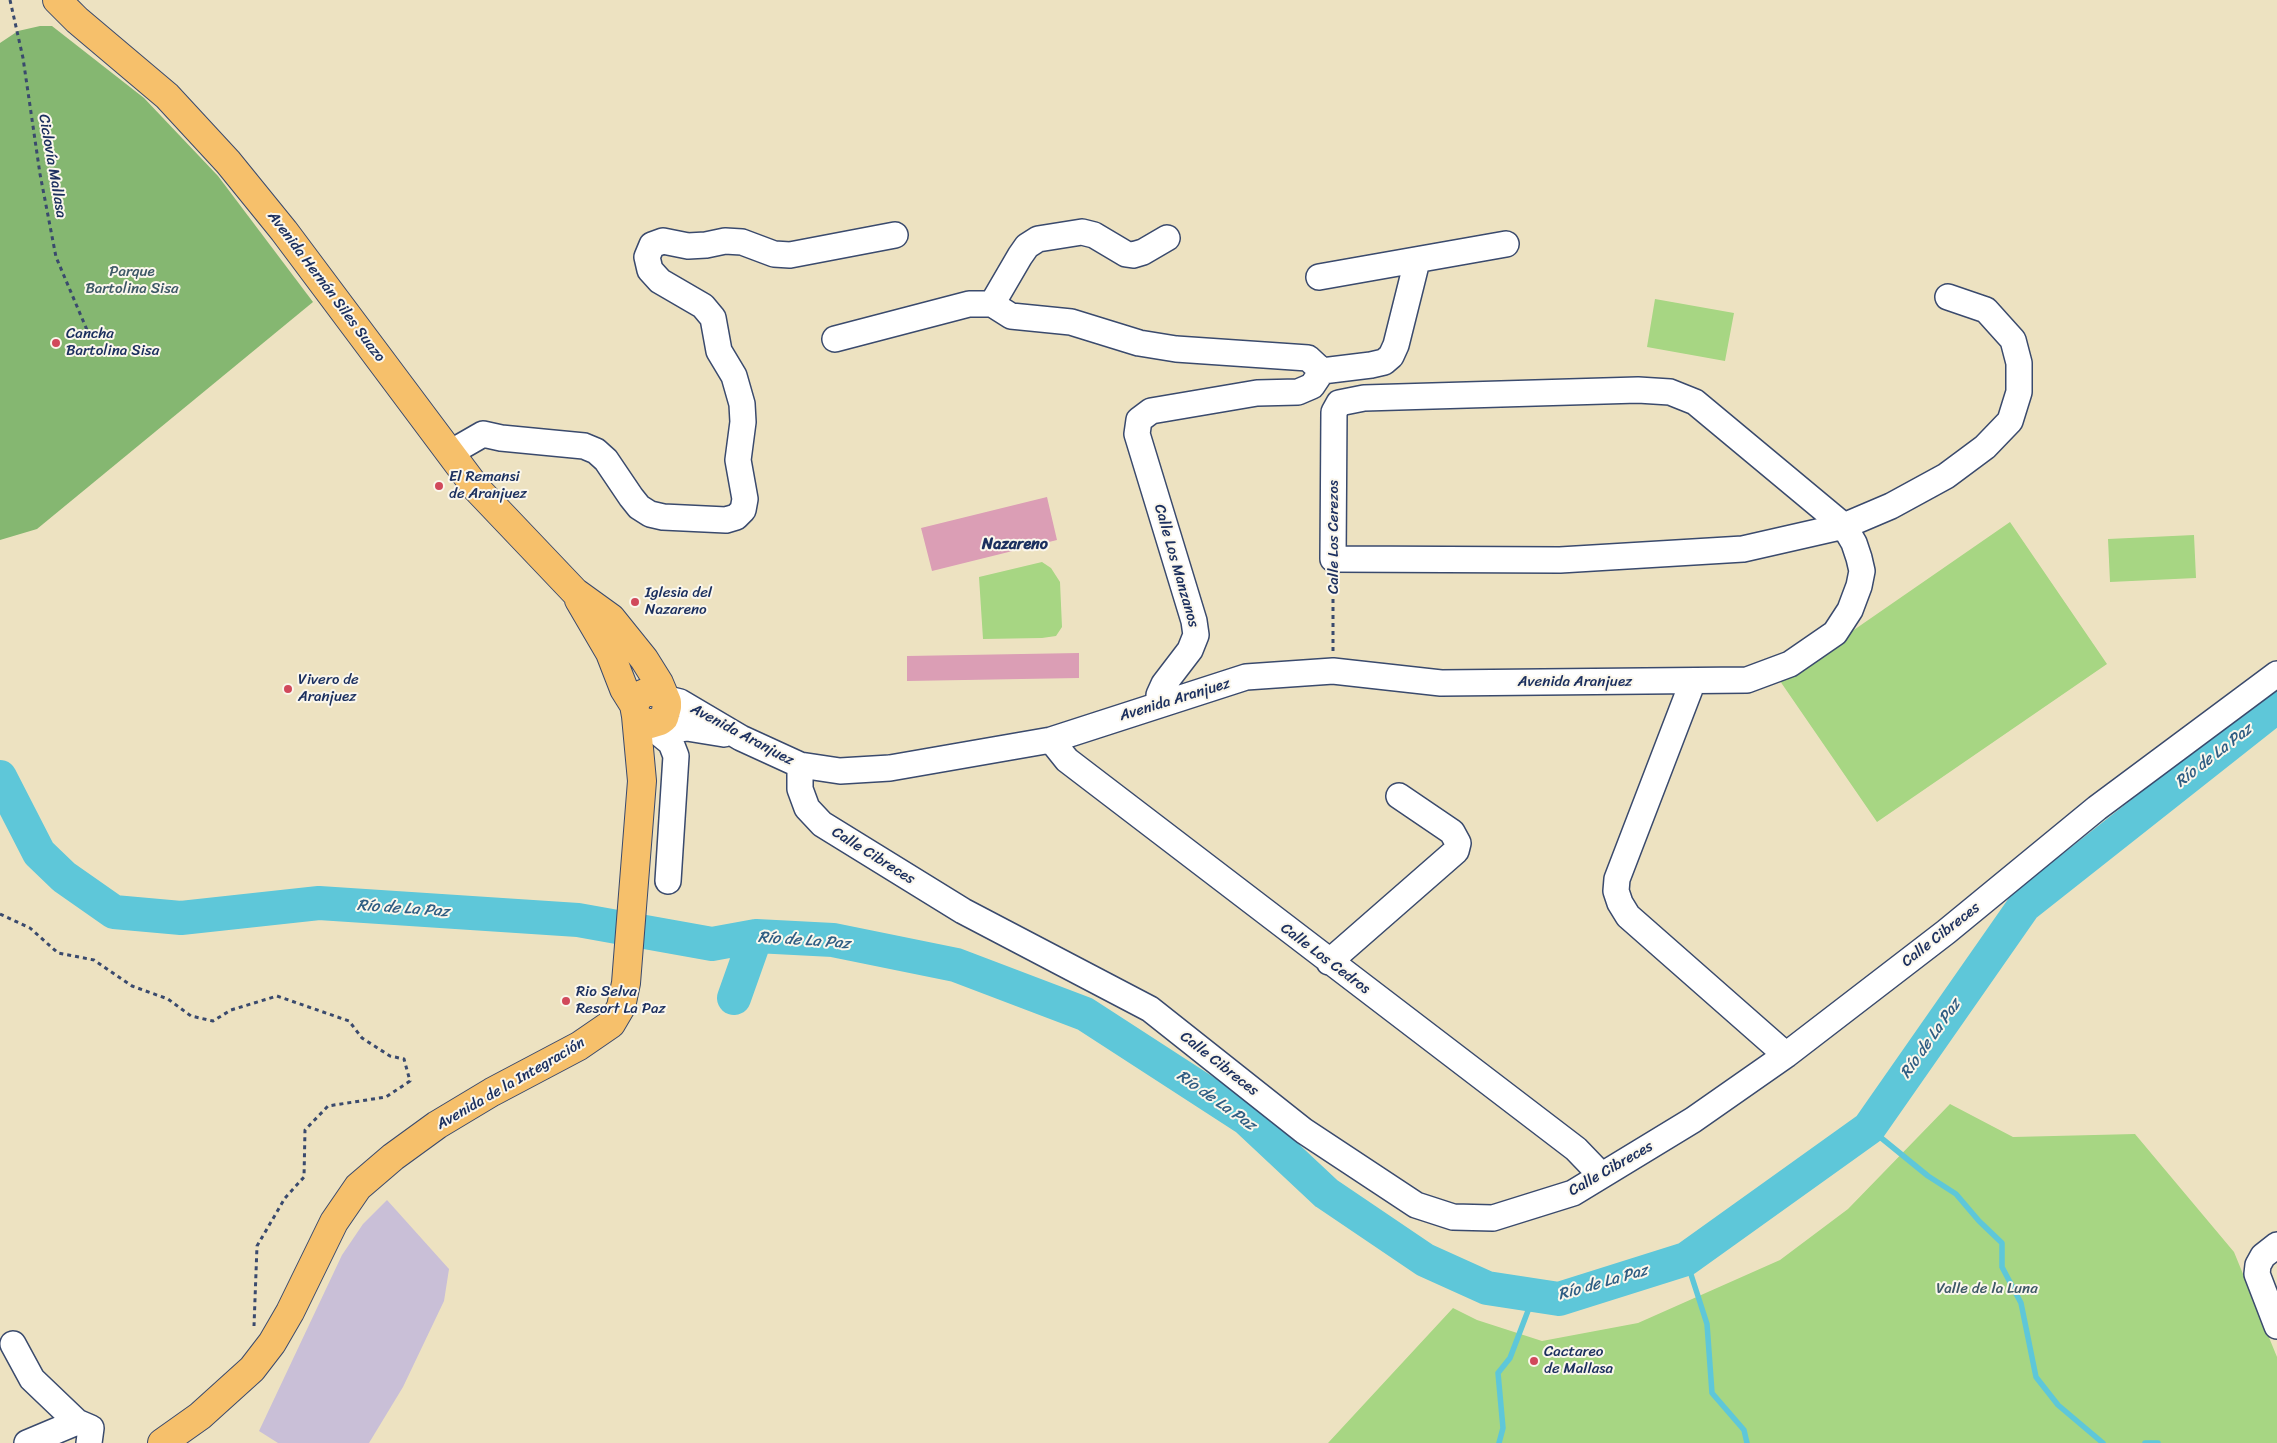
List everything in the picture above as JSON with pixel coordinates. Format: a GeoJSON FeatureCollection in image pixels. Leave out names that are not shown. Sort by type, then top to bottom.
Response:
{"type":"FeatureCollection","features":[{"type":"Feature","properties":{"kind":"main road","name":"Avenida Hernán Siles Suazo"},"geometry":{"type":"LineString","coordinates":[[58,0],[76,20],[167,96],[228,162],[284,231],[477,489],[575,592],[611,618],[644,659],[659,683],[664,715]]}},
{"type":"Feature","properties":{"kind":"main road","name":"Avenida Hernán Siles Suazo"},"geometry":{"type":"LineString","coordinates":[[575,592],[610,653],[624,689],[636,710]]}},
{"type":"Feature","properties":{"kind":"main road"},"geometry":{"type":"LineString","coordinates":[[636,710],[636,699],[645,692],[656,692],[664,715]]}},
{"type":"Feature","properties":{"kind":"main road","name":"Avenida de la Integración"},"geometry":{"type":"LineString","coordinates":[[162,1443],[200,1416],[252,1369],[272,1344],[334,1222],[358,1187],[393,1157],[437,1125],[492,1092],[579,1046],[612,1024],[621,1007],[626,983],[642,781],[636,710]]}},
{"type":"Feature","properties":{"kind":"main road","name":"Avenida de la Integración"},"geometry":{"type":"LineString","coordinates":[[642,781],[664,715]]}},
{"type":"Feature","properties":{"kind":"street"},"geometry":{"type":"LineString","coordinates":[[992,304],[1027,246],[1038,239],[1082,232],[1094,235],[1126,254],[1134,255],[1167,238]]}},
{"type":"Feature","properties":{"kind":"street"},"geometry":{"type":"LineString","coordinates":[[450,452],[483,434],[501,438],[584,446],[596,451],[606,460],[639,507],[650,514],[663,517],[726,520],[736,517],[743,510],[745,499],[738,460],[743,422],[742,404],[734,376],[719,351],[712,318],[703,306],[660,281],[650,270],[647,257],[652,245],[663,242],[688,246],[706,245],[725,240],[742,242],[774,254],[790,255],[895,235]]}},
{"type":"Feature","properties":{"kind":"street"},"geometry":{"type":"LineString","coordinates":[[1320,277],[1506,244]]}},
{"type":"Feature","properties":{"kind":"street"},"geometry":{"type":"LineString","coordinates":[[835,339],[969,304],[992,304],[1011,316],[1071,322],[1139,343],[1176,349],[1308,358],[1322,371],[1371,365],[1384,362],[1391,356],[1398,338],[1416,261]]}},
{"type":"Feature","properties":{"kind":"street"},"geometry":{"type":"LineString","coordinates":[[1334,559],[1560,560],[1734,549],[1844,526],[1891,506],[1946,476],[1985,447],[2010,421],[2019,392],[2019,362],[2013,340],[1986,310],[1948,297]]}},
{"type":"Feature","properties":{"kind":"street","name":"Calle Los Manzanos"},"geometry":{"type":"LineString","coordinates":[[1159,705],[1159,695],[1164,684],[1190,650],[1196,635],[1194,621],[1137,434],[1139,420],[1151,411],[1257,393],[1298,392],[1312,386],[1322,371]]}},
{"type":"Feature","properties":{"kind":"street","name":"Avenida Aranjuez"},"geometry":{"type":"LineString","coordinates":[[664,715],[680,702],[741,738],[800,765],[840,771],[890,768],[1051,740],[1246,677],[1333,671],[1441,683],[1747,680],[1790,664],[1834,633],[1850,610],[1862,571],[1854,543],[1844,526],[1695,402],[1670,392],[1638,390],[1364,398],[1339,403]]}},
{"type":"Feature","properties":{"kind":"street","name":"Calle Los Cerezos"},"geometry":{"type":"LineString","coordinates":[[1334,559],[1334,412],[1339,403]]}},
{"type":"Feature","properties":{"kind":"street","name":"Calle Cibreces"},"geometry":{"type":"LineString","coordinates":[[800,765],[800,790],[806,808],[822,824],[963,911],[1150,1009],[1304,1131],[1416,1205],[1453,1217],[1493,1218],[1573,1194],[1693,1120],[1786,1055],[1946,932],[2097,808],[2277,674]]}},
{"type":"Feature","properties":{"kind":"street"},"geometry":{"type":"LineString","coordinates":[[1693,681],[1617,879],[1616,891],[1620,903],[1628,916],[1786,1055]]}},
{"type":"Feature","properties":{"kind":"street"},"geometry":{"type":"LineString","coordinates":[[664,715],[670,730],[687,728],[741,738]]}},
{"type":"Feature","properties":{"kind":"street"},"geometry":{"type":"LineString","coordinates":[[664,715],[676,756],[668,881]]}},
{"type":"Feature","properties":{"kind":"street","name":"Calle Los Cedros"},"geometry":{"type":"LineString","coordinates":[[1051,740],[1067,760],[1329,962],[1576,1148],[1601,1175]]}},
{"type":"Feature","properties":{"kind":"street"},"geometry":{"type":"LineString","coordinates":[[1329,962],[1456,851],[1458,843],[1452,832],[1399,796]]}},
{"type":"Feature","properties":{"kind":"street"},"geometry":{"type":"LineString","coordinates":[[2277,1245],[2263,1256],[2258,1265],[2257,1274],[2277,1326]]}},
{"type":"Feature","properties":{"kind":"street"},"geometry":{"type":"LineString","coordinates":[[13,1344],[32,1379],[83,1433]]}},
{"type":"Feature","properties":{"kind":"street"},"geometry":{"type":"LineString","coordinates":[[27,1443],[83,1433]]}},
{"type":"Feature","properties":{"kind":"path","name":"Ciclovía Mallasa"},"geometry":{"type":"LineString","coordinates":[[10,0],[23,58],[40,174],[56,257],[88,330]]}},
{"type":"Feature","properties":{"kind":"path","name":"Calle Los Cerezos"},"geometry":{"type":"LineString","coordinates":[[1333,671],[1334,559]]}},
{"type":"Feature","properties":{"kind":"path"},"geometry":{"type":"LineString","coordinates":[[0,914],[30,928],[58,953],[94,960],[132,986],[168,1000],[191,1016],[213,1020],[231,1010],[277,996],[349,1021],[362,1038],[390,1056],[404,1059],[410,1081],[386,1098],[328,1106],[305,1130],[304,1177],[285,1198],[257,1246],[254,1331]]}},
{"type":"Feature","properties":{"kind":"shaded area"},"geometry":{"type":"Polygon","coordinates":[[[387,1200],[449,1269],[444,1301],[403,1387],[369,1443],[278,1443],[259,1431],[342,1255],[363,1224],[387,1200]]]}},
{"type":"Feature","properties":{"kind":"green space","name":"Parque Bartolina Sisa"},"geometry":{"type":"Polygon","coordinates":[[[40,26],[52,26],[144,98],[218,176],[313,302],[37,529],[0,540],[0,43],[18,31],[40,26]]]}},
{"type":"Feature","properties":{"kind":"green space"},"geometry":{"type":"Polygon","coordinates":[[[1655,299],[1734,313],[1725,361],[1647,347],[1655,299]]]}},
{"type":"Feature","properties":{"kind":"green space"},"geometry":{"type":"Polygon","coordinates":[[[2010,522],[2107,664],[1877,822],[1780,681],[2010,522]]]}},
{"type":"Feature","properties":{"kind":"green space"},"geometry":{"type":"Polygon","coordinates":[[[2194,535],[2196,578],[2110,582],[2108,539],[2194,535]]]}},
{"type":"Feature","properties":{"kind":"green space"},"geometry":{"type":"Polygon","coordinates":[[[1042,562],[1051,568],[1060,582],[1062,627],[1056,636],[983,639],[979,577],[1042,562]]]}},
{"type":"Feature","properties":{"kind":"green space","name":"Valle de la Luna"},"geometry":{"type":"Polygon","coordinates":[[[1950,1104],[2013,1137],[2135,1134],[2234,1252],[2277,1357],[2277,1443],[1328,1443],[1453,1308],[1477,1320],[1542,1341],[1638,1323],[1780,1260],[1848,1209],[1950,1104]]]}},
{"type":"Feature","properties":{"kind":"building"},"geometry":{"type":"Polygon","coordinates":[[[1047,497],[1057,540],[932,571],[921,528],[1047,497]]]}},
{"type":"Feature","properties":{"kind":"building"},"geometry":{"type":"Polygon","coordinates":[[[1079,653],[1079,678],[907,681],[907,656],[1079,653]]]}},
{"type":"Feature","properties":{"kind":"waterway","name":"Río de La Paz"},"geometry":{"type":"LineString","coordinates":[[0,777],[39,853],[64,877],[114,912],[181,918],[319,903],[578,920],[712,944],[756,936],[833,940],[956,965],[1085,1014],[1247,1119],[1326,1193],[1425,1260],[1487,1288],[1559,1299],[1686,1259],[1869,1128],[2024,906],[2277,706]]}},
{"type":"Feature","properties":{"kind":"waterway"},"geometry":{"type":"LineString","coordinates":[[734,998],[756,936]]}},
{"type":"Feature","properties":{"kind":"waterway"},"geometry":{"type":"LineString","coordinates":[[1869,1128],[1928,1176],[1956,1194],[1979,1221],[2002,1243],[2002,1267],[2021,1303],[2036,1377],[2058,1405],[2103,1443]]}},
{"type":"Feature","properties":{"kind":"waterway"},"geometry":{"type":"LineString","coordinates":[[1686,1259],[1707,1324],[1712,1393],[1744,1430],[1747,1443]]}},
{"type":"Feature","properties":{"kind":"waterway"},"geometry":{"type":"LineString","coordinates":[[1499,1443],[1503,1428],[1498,1373],[1510,1358],[1534,1295]]}},
{"type":"Feature","properties":{"kind":"waterway"},"geometry":{"type":"LineString","coordinates":[[2145,1443],[2158,1443]]}},
{"type":"Feature","properties":{"kind":"place","name":"Cancha Bartolina Sisa"},"geometry":{"type":"Point","coordinates":[56,343]}},
{"type":"Feature","properties":{"kind":"place","name":"El Remansi de Aranjuez"},"geometry":{"type":"Point","coordinates":[439,486]}},
{"type":"Feature","properties":{"kind":"place","name":"Iglesia del Nazareno"},"geometry":{"type":"Point","coordinates":[635,602]}},
{"type":"Feature","properties":{"kind":"place","name":"Vivero de Aranjuez"},"geometry":{"type":"Point","coordinates":[288,689]}},
{"type":"Feature","properties":{"kind":"place","name":"Rio Selva Resort La Paz"},"geometry":{"type":"Point","coordinates":[566,1001]}},
{"type":"Feature","properties":{"kind":"place","name":"Cactareo de Mallasa"},"geometry":{"type":"Point","coordinates":[1534,1361]}},
{"type":"Feature","properties":{"kind":"district","name":"Nazareno"},"geometry":{"type":"Point","coordinates":[1015,545]}}]}
